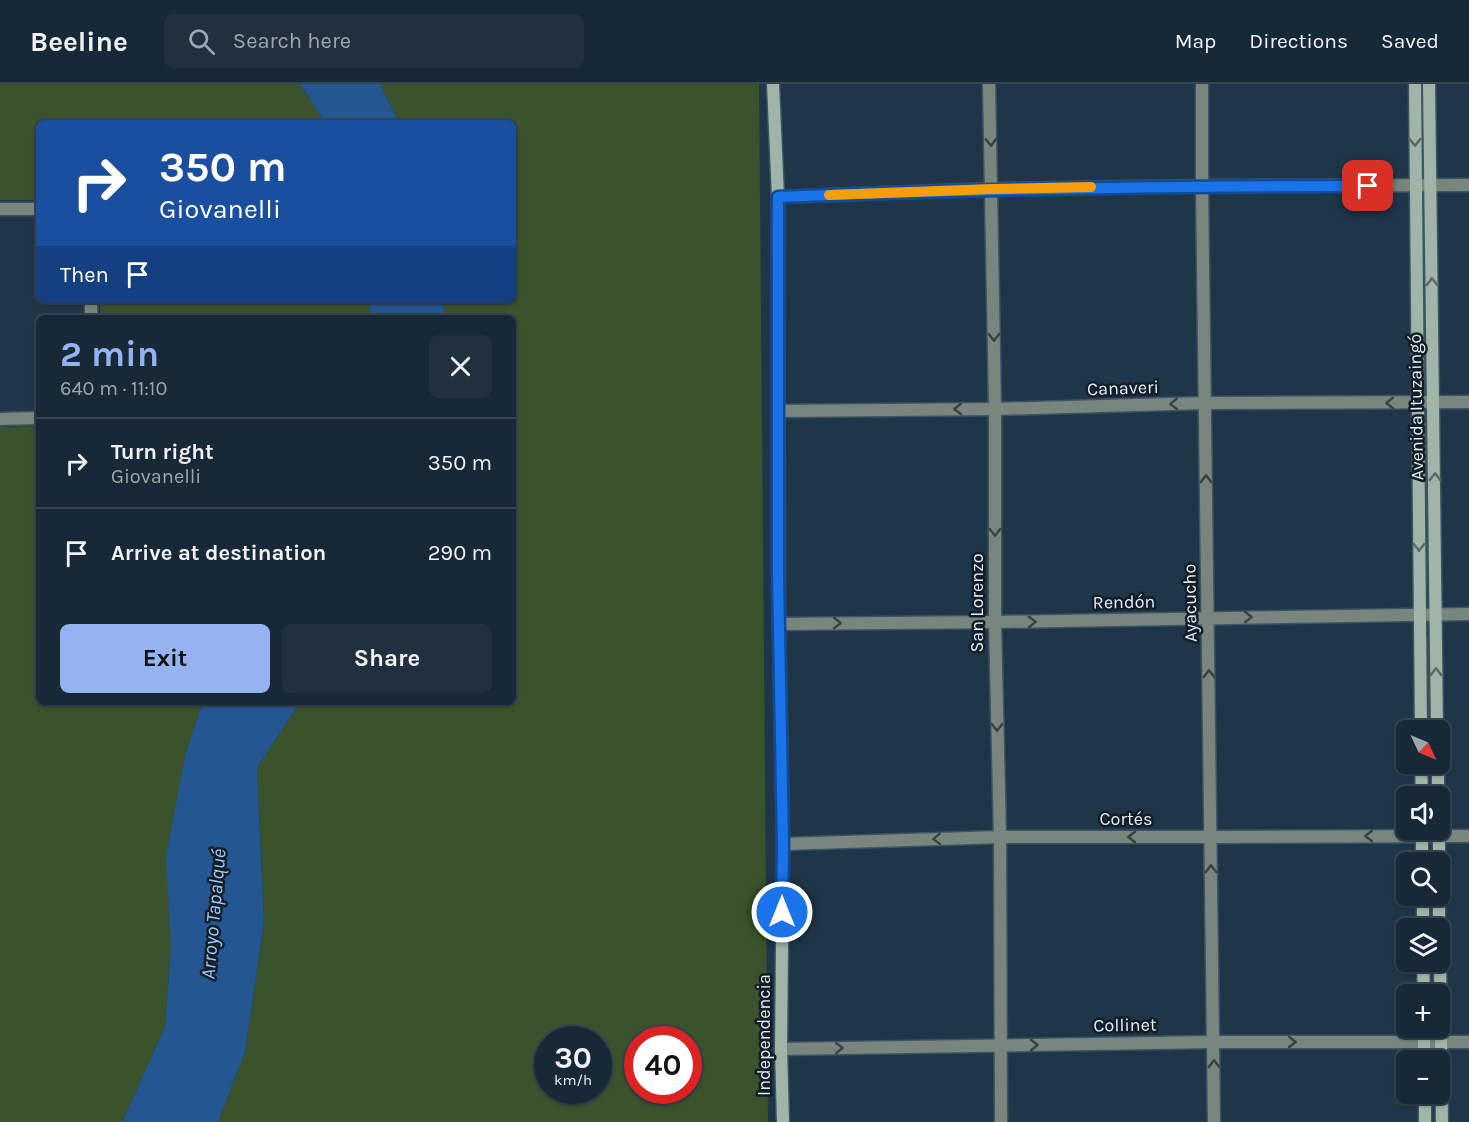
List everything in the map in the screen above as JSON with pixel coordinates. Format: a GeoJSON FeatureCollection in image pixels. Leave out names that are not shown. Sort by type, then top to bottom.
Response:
{"type":"FeatureCollection","features":[{"type":"Feature","properties":{"kind":"main road","name":"Independencia"},"geometry":{"type":"LineString","coordinates":[[773,84],[778,197],[783,1122]]}},
{"type":"Feature","properties":{"kind":"main road","name":"Avenida Ituzaingó"},"geometry":{"type":"LineString","coordinates":[[1414,84],[1421,720]]}},
{"type":"Feature","properties":{"kind":"main road","name":"Avenida Ituzaingó"},"geometry":{"type":"LineString","coordinates":[[1430,84],[1437,720]]}},
{"type":"Feature","properties":{"kind":"main road"},"geometry":{"type":"LineString","coordinates":[[1440,972],[1442,1122]]}},
{"type":"Feature","properties":{"kind":"main road"},"geometry":{"type":"LineString","coordinates":[[1424,1038],[1424,1050]]}},
{"type":"Feature","properties":{"kind":"main road"},"geometry":{"type":"LineString","coordinates":[[1425,1104],[1425,1122]]}},
{"type":"Feature","properties":{"kind":"street","name":"San Lorenzo"},"geometry":{"type":"LineString","coordinates":[[989,84],[995,409],[995,622],[1000,837],[1001,1122]]}},
{"type":"Feature","properties":{"kind":"street","name":"Ayacucho"},"geometry":{"type":"LineString","coordinates":[[1202,84],[1214,1122]]}},
{"type":"Feature","properties":{"kind":"street"},"geometry":{"type":"LineString","coordinates":[[778,197],[992,189],[1469,185]]}},
{"type":"Feature","properties":{"kind":"street"},"geometry":{"type":"LineString","coordinates":[[0,209],[36,209]]}},
{"type":"Feature","properties":{"kind":"street","name":"Canaveri"},"geometry":{"type":"LineString","coordinates":[[778,411],[995,409],[1205,403],[1469,402]]}},
{"type":"Feature","properties":{"kind":"street"},"geometry":{"type":"LineString","coordinates":[[0,419],[36,418]]}},
{"type":"Feature","properties":{"kind":"street","name":"Rendón"},"geometry":{"type":"LineString","coordinates":[[779,624],[1469,614]]}},
{"type":"Feature","properties":{"kind":"street","name":"Cortés"},"geometry":{"type":"LineString","coordinates":[[783,844],[1000,837],[1211,837],[1396,833]]}},
{"type":"Feature","properties":{"kind":"street","name":"Cortés"},"geometry":{"type":"LineString","coordinates":[[1450,834],[1469,836]]}},
{"type":"Feature","properties":{"kind":"street","name":"Collinet"},"geometry":{"type":"LineString","coordinates":[[781,1049],[1213,1042],[1469,1042]]}},
{"type":"Feature","properties":{"kind":"green space"},"geometry":{"type":"Polygon","coordinates":[[[0,84],[300,84],[323,120],[36,120],[36,200],[0,200],[0,84]]]}},
{"type":"Feature","properties":{"kind":"green space"},"geometry":{"type":"Polygon","coordinates":[[[380,84],[759,84],[768,1122],[218,1122],[245,1052],[264,922],[257,768],[298,705],[516,705],[516,315],[444,315],[442,303],[516,303],[516,120],[398,120],[380,84]]]}},
{"type":"Feature","properties":{"kind":"green space"},"geometry":{"type":"Polygon","coordinates":[[[1421,207],[1425,207],[1429,383],[1425,383],[1421,207]]]}},
{"type":"Feature","properties":{"kind":"green space"},"geometry":{"type":"Polygon","coordinates":[[[100,303],[369,303],[371,315],[100,315],[100,303]]]}},
{"type":"Feature","properties":{"kind":"green space"},"geometry":{"type":"Polygon","coordinates":[[[1424,419],[1428,419],[1433,595],[1428,595],[1424,419]]]}},
{"type":"Feature","properties":{"kind":"green space"},"geometry":{"type":"Polygon","coordinates":[[[36,426],[36,705],[202,705],[186,752],[165,1027],[122,1122],[0,1122],[0,427],[36,426]]]}},
{"type":"Feature","properties":{"kind":"green space"},"geometry":{"type":"Polygon","coordinates":[[[1425,638],[1429,638],[1432,720],[1427,720],[1425,638]]]}},
{"type":"Feature","properties":{"kind":"water"},"geometry":{"type":"Polygon","coordinates":[[[300,84],[380,84],[398,120],[323,120],[300,84]]]}},
{"type":"Feature","properties":{"kind":"water"},"geometry":{"type":"Polygon","coordinates":[[[369,303],[442,303],[444,315],[371,315],[369,303]]]}},
{"type":"Feature","properties":{"kind":"water","name":"Arroyo Tapalqué"},"geometry":{"type":"Polygon","coordinates":[[[202,705],[298,705],[257,768],[264,922],[245,1052],[218,1122],[122,1122],[165,1027],[171,947],[166,856],[186,752],[202,705]]]}},
{"type":"Feature","properties":{"kind":"slow traffic"},"geometry":{"type":"LineString","coordinates":[[829,195],[1091,187]]}},
{"type":"Feature","properties":{"kind":"route"},"geometry":{"type":"LineString","coordinates":[[782,912],[783,844],[778,576],[778,197],[1016,189],[1368,186]]}}]}
